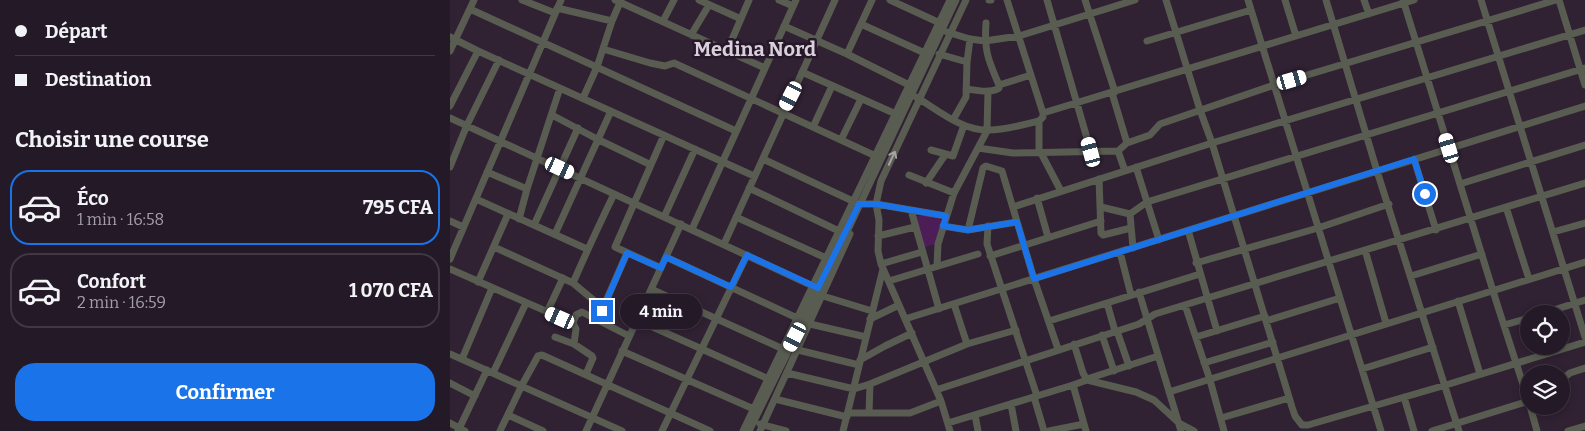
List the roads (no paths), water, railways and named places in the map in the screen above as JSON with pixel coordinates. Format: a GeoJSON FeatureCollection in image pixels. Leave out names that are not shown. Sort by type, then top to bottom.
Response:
{"type":"FeatureCollection","features":[{"type":"Feature","properties":{"kind":"street"},"geometry":{"type":"LineString","coordinates":[[450,51],[453,38],[474,0]]}},
{"type":"Feature","properties":{"kind":"street"},"geometry":{"type":"LineString","coordinates":[[522,0],[556,11],[612,21]]}},
{"type":"Feature","properties":{"kind":"street"},"geometry":{"type":"LineString","coordinates":[[450,259],[561,0]]}},
{"type":"Feature","properties":{"kind":"street"},"geometry":{"type":"LineString","coordinates":[[663,21],[674,0]]}},
{"type":"Feature","properties":{"kind":"street"},"geometry":{"type":"LineString","coordinates":[[699,0],[741,19]]}},
{"type":"Feature","properties":{"kind":"street"},"geometry":{"type":"LineString","coordinates":[[727,50],[749,0]]}},
{"type":"Feature","properties":{"kind":"street"},"geometry":{"type":"LineString","coordinates":[[692,229],[794,3],[779,0]]}},
{"type":"Feature","properties":{"kind":"street"},"geometry":{"type":"LineString","coordinates":[[724,244],[834,0]]}},
{"type":"Feature","properties":{"kind":"street"},"geometry":{"type":"LineString","coordinates":[[848,54],[872,0]]}},
{"type":"Feature","properties":{"kind":"street"},"geometry":{"type":"LineString","coordinates":[[942,26],[950,0]]}},
{"type":"Feature","properties":{"kind":"street"},"geometry":{"type":"LineString","coordinates":[[762,428],[823,296],[878,157],[927,54],[956,0]]}},
{"type":"Feature","properties":{"kind":"street"},"geometry":{"type":"LineString","coordinates":[[950,431],[941,401],[882,266],[878,251],[879,220],[876,204],[881,181],[966,0]]}},
{"type":"Feature","properties":{"kind":"street"},"geometry":{"type":"LineString","coordinates":[[784,26],[848,54],[911,88],[919,99],[953,120],[987,131],[1038,121],[1043,117],[1007,0]]}},
{"type":"Feature","properties":{"kind":"street"},"geometry":{"type":"LineString","coordinates":[[1047,0],[1091,152]]}},
{"type":"Feature","properties":{"kind":"street"},"geometry":{"type":"LineString","coordinates":[[1085,0],[1114,92],[1126,143]]}},
{"type":"Feature","properties":{"kind":"street"},"geometry":{"type":"LineString","coordinates":[[893,1],[942,26],[950,33],[985,41],[1019,36],[1134,0]]}},
{"type":"Feature","properties":{"kind":"street"},"geometry":{"type":"LineString","coordinates":[[1166,0],[1212,143],[1289,398],[1295,416],[1303,428],[1585,342]]}},
{"type":"Feature","properties":{"kind":"street"},"geometry":{"type":"LineString","coordinates":[[1248,0],[1381,431]]}},
{"type":"Feature","properties":{"kind":"street"},"geometry":{"type":"LineString","coordinates":[[1285,0],[1296,36]]}},
{"type":"Feature","properties":{"kind":"street"},"geometry":{"type":"LineString","coordinates":[[1326,0],[1460,431]]}},
{"type":"Feature","properties":{"kind":"street"},"geometry":{"type":"LineString","coordinates":[[1364,0],[1369,14]]}},
{"type":"Feature","properties":{"kind":"street"},"geometry":{"type":"LineString","coordinates":[[1043,113],[1369,14],[1404,1],[1414,0]]}},
{"type":"Feature","properties":{"kind":"street"},"geometry":{"type":"LineString","coordinates":[[1481,0],[1585,337]]}},
{"type":"Feature","properties":{"kind":"street"},"geometry":{"type":"LineString","coordinates":[[978,148],[1001,152],[1040,153],[1118,151],[1126,143],[1150,135],[1160,124],[1200,110],[1274,85],[1557,0],[1583,69],[1585,85]]}},
{"type":"Feature","properties":{"kind":"street"},"geometry":{"type":"LineString","coordinates":[[583,98],[604,49],[619,1],[765,68]]}},
{"type":"Feature","properties":{"kind":"street"},"geometry":{"type":"LineString","coordinates":[[1404,1],[1520,375]]}},
{"type":"Feature","properties":{"kind":"street"},"geometry":{"type":"LineString","coordinates":[[692,35],[709,4]]}},
{"type":"Feature","properties":{"kind":"street"},"geometry":{"type":"LineString","coordinates":[[470,9],[736,131]]}},
{"type":"Feature","properties":{"kind":"street"},"geometry":{"type":"LineString","coordinates":[[1148,41],[1251,10]]}},
{"type":"Feature","properties":{"kind":"street"},"geometry":{"type":"LineString","coordinates":[[966,89],[988,91],[999,88],[988,61],[985,41],[986,22]]}},
{"type":"Feature","properties":{"kind":"street"},"geometry":{"type":"LineString","coordinates":[[861,24],[927,54]]}},
{"type":"Feature","properties":{"kind":"street"},"geometry":{"type":"LineString","coordinates":[[1013,207],[1212,143],[1585,30]]}},
{"type":"Feature","properties":{"kind":"street"},"geometry":{"type":"LineString","coordinates":[[453,38],[754,176]]}},
{"type":"Feature","properties":{"kind":"street"},"geometry":{"type":"LineString","coordinates":[[953,120],[965,100],[970,39]]}},
{"type":"Feature","properties":{"kind":"street"},"geometry":{"type":"LineString","coordinates":[[604,49],[650,63],[665,66],[674,63],[750,100],[878,157]]}},
{"type":"Feature","properties":{"kind":"street"},"geometry":{"type":"LineString","coordinates":[[450,106],[478,51]]}},
{"type":"Feature","properties":{"kind":"street"},"geometry":{"type":"LineString","coordinates":[[940,54],[967,62]]}},
{"type":"Feature","properties":{"kind":"street"},"geometry":{"type":"LineString","coordinates":[[450,167],[467,126],[499,60]]}},
{"type":"Feature","properties":{"kind":"street"},"geometry":{"type":"LineString","coordinates":[[1101,207],[1130,214],[1147,202],[1583,69]]}},
{"type":"Feature","properties":{"kind":"street"},"geometry":{"type":"LineString","coordinates":[[802,72],[898,115]]}},
{"type":"Feature","properties":{"kind":"street"},"geometry":{"type":"LineString","coordinates":[[999,85],[1031,75]]}},
{"type":"Feature","properties":{"kind":"street"},"geometry":{"type":"LineString","coordinates":[[813,127],[832,86]]}},
{"type":"Feature","properties":{"kind":"street"},"geometry":{"type":"LineString","coordinates":[[519,219],[560,88]]}},
{"type":"Feature","properties":{"kind":"street"},"geometry":{"type":"LineString","coordinates":[[937,266],[938,244],[954,193],[987,131],[988,91]]}},
{"type":"Feature","properties":{"kind":"street"},"geometry":{"type":"LineString","coordinates":[[841,140],[861,99]]}},
{"type":"Feature","properties":{"kind":"street"},"geometry":{"type":"LineString","coordinates":[[905,319],[1585,106]]}},
{"type":"Feature","properties":{"kind":"street"},"geometry":{"type":"LineString","coordinates":[[555,234],[610,111]]}},
{"type":"Feature","properties":{"kind":"street"},"geometry":{"type":"LineString","coordinates":[[552,115],[597,139],[649,164],[651,163]]}},
{"type":"Feature","properties":{"kind":"street"},"geometry":{"type":"LineString","coordinates":[[450,118],[816,287]]}},
{"type":"Feature","properties":{"kind":"street"},"geometry":{"type":"LineString","coordinates":[[1038,121],[1040,153],[1061,190]]}},
{"type":"Feature","properties":{"kind":"street"},"geometry":{"type":"LineString","coordinates":[[931,150],[953,156],[964,125]]}},
{"type":"Feature","properties":{"kind":"street"},"geometry":{"type":"LineString","coordinates":[[534,225],[578,128]]}},
{"type":"Feature","properties":{"kind":"street"},"geometry":{"type":"LineString","coordinates":[[661,268],[615,247],[664,135]]}},
{"type":"Feature","properties":{"kind":"street"},"geometry":{"type":"LineString","coordinates":[[1460,184],[1585,145]]}},
{"type":"Feature","properties":{"kind":"street"},"geometry":{"type":"LineString","coordinates":[[664,217],[695,149]]}},
{"type":"Feature","properties":{"kind":"street"},"geometry":{"type":"LineString","coordinates":[[1118,151],[1125,171]]}},
{"type":"Feature","properties":{"kind":"street"},"geometry":{"type":"LineString","coordinates":[[926,183],[945,155]]}},
{"type":"Feature","properties":{"kind":"street"},"geometry":{"type":"LineString","coordinates":[[743,431],[756,410],[843,232],[875,172],[878,157]]}},
{"type":"Feature","properties":{"kind":"street"},"geometry":{"type":"LineString","coordinates":[[762,159],[859,203],[876,204],[946,216]]}},
{"type":"Feature","properties":{"kind":"street"},"geometry":{"type":"LineString","coordinates":[[1414,159],[1436,230]]}},
{"type":"Feature","properties":{"kind":"street"},"geometry":{"type":"LineString","coordinates":[[968,230],[983,168],[986,166],[1002,171],[1034,279],[1058,349]]}},
{"type":"Feature","properties":{"kind":"street"},"geometry":{"type":"LineString","coordinates":[[1136,167],[1159,240]]}},
{"type":"Feature","properties":{"kind":"street"},"geometry":{"type":"LineString","coordinates":[[487,172],[527,189]]}},
{"type":"Feature","properties":{"kind":"street"},"geometry":{"type":"LineString","coordinates":[[875,172],[881,181]]}},
{"type":"Feature","properties":{"kind":"street"},"geometry":{"type":"LineString","coordinates":[[909,176],[954,193]]}},
{"type":"Feature","properties":{"kind":"street"},"geometry":{"type":"LineString","coordinates":[[1099,179],[1101,233],[1103,235],[1131,228]]}},
{"type":"Feature","properties":{"kind":"street"},"geometry":{"type":"LineString","coordinates":[[936,390],[1139,324],[1147,318],[1185,305],[1400,241],[1585,183]]}},
{"type":"Feature","properties":{"kind":"street"},"geometry":{"type":"LineString","coordinates":[[749,188],[843,232]]}},
{"type":"Feature","properties":{"kind":"street"},"geometry":{"type":"LineString","coordinates":[[573,283],[587,249],[597,233],[614,194]]}},
{"type":"Feature","properties":{"kind":"street"},"geometry":{"type":"LineString","coordinates":[[1037,198],[1048,237]]}},
{"type":"Feature","properties":{"kind":"street"},"geometry":{"type":"LineString","coordinates":[[476,199],[587,249]]}},
{"type":"Feature","properties":{"kind":"street"},"geometry":{"type":"LineString","coordinates":[[1196,263],[1318,228],[1389,204]]}},
{"type":"Feature","properties":{"kind":"street"},"geometry":{"type":"LineString","coordinates":[[1506,207],[1529,279]]}},
{"type":"Feature","properties":{"kind":"street"},"geometry":{"type":"LineString","coordinates":[[910,210],[939,309]]}},
{"type":"Feature","properties":{"kind":"street"},"geometry":{"type":"LineString","coordinates":[[478,282],[508,214]]}},
{"type":"Feature","properties":{"kind":"street"},"geometry":{"type":"LineString","coordinates":[[1130,214],[1133,248]]}},
{"type":"Feature","properties":{"kind":"street"},"geometry":{"type":"LineString","coordinates":[[736,217],[826,258]]}},
{"type":"Feature","properties":{"kind":"street"},"geometry":{"type":"LineString","coordinates":[[450,221],[463,227]]}},
{"type":"Feature","properties":{"kind":"street"},"geometry":{"type":"LineString","coordinates":[[990,256],[1101,221]]}},
{"type":"Feature","properties":{"kind":"street"},"geometry":{"type":"LineString","coordinates":[[943,226],[968,230],[1017,222]]}},
{"type":"Feature","properties":{"kind":"street"},"geometry":{"type":"LineString","coordinates":[[1553,232],[1585,222]]}},
{"type":"Feature","properties":{"kind":"street"},"geometry":{"type":"LineString","coordinates":[[586,431],[681,224]]}},
{"type":"Feature","properties":{"kind":"street"},"geometry":{"type":"LineString","coordinates":[[988,226],[987,244],[990,256],[1026,360],[1044,431]]}},
{"type":"Feature","properties":{"kind":"street"},"geometry":{"type":"LineString","coordinates":[[878,236],[915,227]]}},
{"type":"Feature","properties":{"kind":"street"},"geometry":{"type":"LineString","coordinates":[[1188,230],[1217,331]]}},
{"type":"Feature","properties":{"kind":"street"},"geometry":{"type":"LineString","coordinates":[[771,380],[798,318],[816,287],[826,258],[843,232]]}},
{"type":"Feature","properties":{"kind":"street"},"geometry":{"type":"LineString","coordinates":[[494,247],[573,283],[603,308]]}},
{"type":"Feature","properties":{"kind":"street"},"geometry":{"type":"LineString","coordinates":[[1365,250],[1386,323]]}},
{"type":"Feature","properties":{"kind":"street"},"geometry":{"type":"LineString","coordinates":[[882,266],[922,252]]}},
{"type":"Feature","properties":{"kind":"street"},"geometry":{"type":"LineString","coordinates":[[1120,252],[1131,295]]}},
{"type":"Feature","properties":{"kind":"street"},"geometry":{"type":"LineString","coordinates":[[608,325],[603,316],[603,308],[627,253]]}},
{"type":"Feature","properties":{"kind":"street"},"geometry":{"type":"LineString","coordinates":[[889,281],[978,254]]}},
{"type":"Feature","properties":{"kind":"street"},"geometry":{"type":"LineString","coordinates":[[1412,276],[1482,254]]}},
{"type":"Feature","properties":{"kind":"street"},"geometry":{"type":"LineString","coordinates":[[662,431],[747,255]]}},
{"type":"Feature","properties":{"kind":"street"},"geometry":{"type":"LineString","coordinates":[[666,257],[798,318]]}},
{"type":"Feature","properties":{"kind":"street"},"geometry":{"type":"LineString","coordinates":[[1169,392],[1585,262]]}},
{"type":"Feature","properties":{"kind":"street"},"geometry":{"type":"LineString","coordinates":[[843,431],[882,266]]}},
{"type":"Feature","properties":{"kind":"street"},"geometry":{"type":"LineString","coordinates":[[450,269],[573,323],[576,329],[574,344]]}},
{"type":"Feature","properties":{"kind":"street"},"geometry":{"type":"LineString","coordinates":[[1049,321],[1200,274]]}},
{"type":"Feature","properties":{"kind":"street"},"geometry":{"type":"LineString","coordinates":[[547,312],[563,278]]}},
{"type":"Feature","properties":{"kind":"street"},"geometry":{"type":"LineString","coordinates":[[462,359],[492,288]]}},
{"type":"Feature","properties":{"kind":"street"},"geometry":{"type":"LineString","coordinates":[[651,289],[783,349]]}},
{"type":"Feature","properties":{"kind":"street"},"geometry":{"type":"LineString","coordinates":[[1139,292],[1180,427]]}},
{"type":"Feature","properties":{"kind":"street"},"geometry":{"type":"LineString","coordinates":[[823,296],[872,311]]}},
{"type":"Feature","properties":{"kind":"street"},"geometry":{"type":"LineString","coordinates":[[1196,337],[1340,298]]}},
{"type":"Feature","properties":{"kind":"street"},"geometry":{"type":"LineString","coordinates":[[1569,305],[1585,300]]}},
{"type":"Feature","properties":{"kind":"street"},"geometry":{"type":"LineString","coordinates":[[1458,301],[1480,374]]}},
{"type":"Feature","properties":{"kind":"street"},"geometry":{"type":"LineString","coordinates":[[450,423],[461,430],[475,396],[526,303]]}},
{"type":"Feature","properties":{"kind":"street"},"geometry":{"type":"LineString","coordinates":[[1106,303],[1129,366]]}},
{"type":"Feature","properties":{"kind":"street"},"geometry":{"type":"LineString","coordinates":[[954,304],[967,344]]}},
{"type":"Feature","properties":{"kind":"street"},"geometry":{"type":"LineString","coordinates":[[870,319],[899,305]]}},
{"type":"Feature","properties":{"kind":"street"},"geometry":{"type":"LineString","coordinates":[[1185,305],[1210,380],[1224,431]]}},
{"type":"Feature","properties":{"kind":"street"},"geometry":{"type":"LineString","coordinates":[[573,323],[576,315],[582,312],[629,336]]}},
{"type":"Feature","properties":{"kind":"street"},"geometry":{"type":"LineString","coordinates":[[637,320],[771,380]]}},
{"type":"Feature","properties":{"kind":"street"},"geometry":{"type":"LineString","coordinates":[[1504,325],[1520,321]]}},
{"type":"Feature","properties":{"kind":"street"},"geometry":{"type":"LineString","coordinates":[[810,324],[866,338]]}},
{"type":"Feature","properties":{"kind":"street"},"geometry":{"type":"LineString","coordinates":[[787,373],[854,389],[967,344],[1016,330]]}},
{"type":"Feature","properties":{"kind":"street"},"geometry":{"type":"LineString","coordinates":[[798,350],[860,363],[884,346],[912,333]]}},
{"type":"Feature","properties":{"kind":"street"},"geometry":{"type":"LineString","coordinates":[[1102,335],[1114,371]]}},
{"type":"Feature","properties":{"kind":"street"},"geometry":{"type":"LineString","coordinates":[[555,337],[574,344],[592,356],[593,360],[586,374]]}},
{"type":"Feature","properties":{"kind":"street"},"geometry":{"type":"LineString","coordinates":[[1204,363],[1273,342]]}},
{"type":"Feature","properties":{"kind":"street"},"geometry":{"type":"LineString","coordinates":[[1074,344],[1087,380],[1136,392],[1154,400],[1180,427],[1194,431]]}},
{"type":"Feature","properties":{"kind":"street"},"geometry":{"type":"LineString","coordinates":[[1362,369],[1433,347]]}},
{"type":"Feature","properties":{"kind":"street"},"geometry":{"type":"LineString","coordinates":[[622,351],[756,410]]}},
{"type":"Feature","properties":{"kind":"street"},"geometry":{"type":"LineString","coordinates":[[450,354],[622,431]]}},
{"type":"Feature","properties":{"kind":"street"},"geometry":{"type":"LineString","coordinates":[[500,431],[522,385],[538,356],[542,354],[710,431]]}},
{"type":"Feature","properties":{"kind":"street"},"geometry":{"type":"LineString","coordinates":[[948,422],[1011,404],[1158,356]]}},
{"type":"Feature","properties":{"kind":"street"},"geometry":{"type":"LineString","coordinates":[[1570,373],[1585,368]]}},
{"type":"Feature","properties":{"kind":"street"},"geometry":{"type":"LineString","coordinates":[[450,383],[475,396]]}},
{"type":"Feature","properties":{"kind":"street"},"geometry":{"type":"LineString","coordinates":[[869,413],[870,384]]}},
{"type":"Feature","properties":{"kind":"street"},"geometry":{"type":"LineString","coordinates":[[1049,431],[1085,428],[1073,384]]}},
{"type":"Feature","properties":{"kind":"street"},"geometry":{"type":"LineString","coordinates":[[1404,397],[1414,431]]}},
{"type":"Feature","properties":{"kind":"street"},"geometry":{"type":"LineString","coordinates":[[1221,418],[1289,398]]}},
{"type":"Feature","properties":{"kind":"street"},"geometry":{"type":"LineString","coordinates":[[775,399],[847,415],[910,413],[941,401]]}},
{"type":"Feature","properties":{"kind":"street"},"geometry":{"type":"LineString","coordinates":[[1011,404],[1016,431]]}},
{"type":"Feature","properties":{"kind":"street"},"geometry":{"type":"LineString","coordinates":[[1432,431],[1520,406]]}},
{"type":"Feature","properties":{"kind":"street"},"geometry":{"type":"LineString","coordinates":[[749,431],[756,410]]}},
{"type":"Feature","properties":{"kind":"street"},"geometry":{"type":"LineString","coordinates":[[508,415],[543,431]]}},
{"type":"Feature","properties":{"kind":"street"},"geometry":{"type":"LineString","coordinates":[[975,415],[978,431]]}},
{"type":"Feature","properties":{"kind":"street"},"geometry":{"type":"LineString","coordinates":[[1532,415],[1537,431]]}},
{"type":"Feature","properties":{"kind":"street"},"geometry":{"type":"LineString","coordinates":[[753,422],[762,428],[786,431]]}},
{"type":"Feature","properties":{"kind":"street"},"geometry":{"type":"LineString","coordinates":[[1568,431],[1585,426]]}},
{"type":"Feature","properties":{"kind":"district","name":"Medina Nord"},"geometry":{"type":"Point","coordinates":[755,49]}}]}
